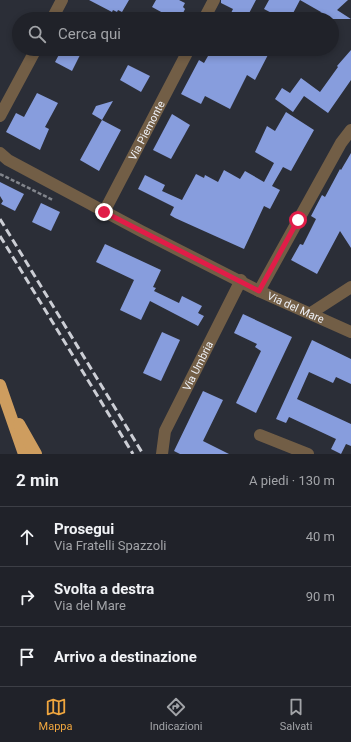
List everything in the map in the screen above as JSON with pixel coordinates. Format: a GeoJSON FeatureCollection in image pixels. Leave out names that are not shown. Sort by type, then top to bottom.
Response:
{"type":"FeatureCollection","features":[{"type":"Feature","properties":{"kind":"highway"},"geometry":{"type":"LineString","coordinates":[[0,385],[24,454]]}},
{"type":"Feature","properties":{"kind":"highway"},"geometry":{"type":"LineString","coordinates":[[7,404],[36,454]]}},
{"type":"Feature","properties":{"kind":"street"},"geometry":{"type":"LineString","coordinates":[[56,12],[62,0]]}},
{"type":"Feature","properties":{"kind":"street"},"geometry":{"type":"LineString","coordinates":[[208,12],[214,0]]}},
{"type":"Feature","properties":{"kind":"street"},"geometry":{"type":"LineString","coordinates":[[0,116],[32,56]]}},
{"type":"Feature","properties":{"kind":"street","name":"Via Piemonte"},"geometry":{"type":"LineString","coordinates":[[104,212],[185,56]]}},
{"type":"Feature","properties":{"kind":"street"},"geometry":{"type":"LineString","coordinates":[[259,291],[341,143],[351,130]]}},
{"type":"Feature","properties":{"kind":"street","name":"Via del Mare"},"geometry":{"type":"LineString","coordinates":[[2,156],[104,212],[241,280],[259,291],[351,332]]}},
{"type":"Feature","properties":{"kind":"street","name":"Via Umbria"},"geometry":{"type":"LineString","coordinates":[[162,454],[165,431],[241,280]]}},
{"type":"Feature","properties":{"kind":"street"},"geometry":{"type":"LineString","coordinates":[[311,314],[351,287]]}},
{"type":"Feature","properties":{"kind":"street"},"geometry":{"type":"LineString","coordinates":[[260,435],[308,454]]}},
{"type":"Feature","properties":{"kind":"building"},"geometry":{"type":"Polygon","coordinates":[[[89,0],[129,0],[122,12],[113,10],[112,12],[89,0]]]}},
{"type":"Feature","properties":{"kind":"building"},"geometry":{"type":"Polygon","coordinates":[[[156,0],[179,0],[185,3],[183,7],[185,9],[184,12],[161,12],[152,7],[156,0]]]}},
{"type":"Feature","properties":{"kind":"building"},"geometry":{"type":"Polygon","coordinates":[[[221,0],[256,0],[250,12],[232,12],[233,9],[221,3],[221,0]]]}},
{"type":"Feature","properties":{"kind":"building"},"geometry":{"type":"Polygon","coordinates":[[[269,0],[300,0],[294,12],[270,12],[264,9],[269,0]]]}},
{"type":"Feature","properties":{"kind":"building"},"geometry":{"type":"Polygon","coordinates":[[[300,0],[348,0],[337,10],[351,19],[339,19],[339,12],[321,12],[300,0]]]}},
{"type":"Feature","properties":{"kind":"building"},"geometry":{"type":"Polygon","coordinates":[[[351,50],[351,80],[328,113],[304,96],[293,112],[275,99],[282,88],[290,93],[301,78],[320,92],[338,67],[337,66],[351,50]]]}},
{"type":"Feature","properties":{"kind":"building"},"geometry":{"type":"Polygon","coordinates":[[[58,56],[80,56],[72,71],[55,62],[58,56]]]}},
{"type":"Feature","properties":{"kind":"building"},"geometry":{"type":"Polygon","coordinates":[[[208,56],[267,56],[255,80],[247,75],[230,109],[205,96],[201,104],[181,94],[199,60],[204,63],[208,56]]]}},
{"type":"Feature","properties":{"kind":"building"},"geometry":{"type":"Polygon","coordinates":[[[128,65],[150,76],[141,92],[120,80],[128,65]]]}},
{"type":"Feature","properties":{"kind":"building"},"geometry":{"type":"Polygon","coordinates":[[[37,93],[58,103],[45,127],[49,129],[40,150],[6,132],[16,113],[24,117],[37,93]]]}},
{"type":"Feature","properties":{"kind":"building"},"geometry":{"type":"Polygon","coordinates":[[[113,101],[102,120],[92,114],[96,106],[113,101]]]}},
{"type":"Feature","properties":{"kind":"building"},"geometry":{"type":"Polygon","coordinates":[[[286,112],[314,130],[291,171],[283,167],[272,186],[280,190],[270,209],[264,206],[244,249],[175,218],[170,215],[174,207],[138,189],[145,175],[165,185],[162,191],[182,200],[196,174],[204,178],[205,175],[218,182],[224,170],[240,179],[245,171],[264,182],[274,163],[255,152],[267,126],[275,131],[286,112]]]}},
{"type":"Feature","properties":{"kind":"building"},"geometry":{"type":"Polygon","coordinates":[[[172,114],[190,125],[171,159],[153,150],[172,114]]]}},
{"type":"Feature","properties":{"kind":"building"},"geometry":{"type":"Polygon","coordinates":[[[102,120],[121,130],[99,171],[80,160],[102,120]]]}},
{"type":"Feature","properties":{"kind":"building"},"geometry":{"type":"Polygon","coordinates":[[[351,153],[351,248],[340,231],[317,274],[291,260],[300,244],[303,245],[316,219],[311,216],[322,195],[325,197],[340,169],[341,170],[351,153]]]}},
{"type":"Feature","properties":{"kind":"building"},"geometry":{"type":"Polygon","coordinates":[[[0,182],[24,194],[15,211],[1,204],[3,201],[0,196],[0,182]]]}},
{"type":"Feature","properties":{"kind":"building"},"geometry":{"type":"Polygon","coordinates":[[[41,203],[60,212],[51,231],[32,222],[41,203]]]}},
{"type":"Feature","properties":{"kind":"building"},"geometry":{"type":"Polygon","coordinates":[[[105,244],[161,270],[153,287],[156,288],[154,291],[179,303],[182,296],[202,306],[198,313],[204,316],[198,326],[150,301],[141,320],[120,310],[134,280],[96,262],[105,244]]]}},
{"type":"Feature","properties":{"kind":"building"},"geometry":{"type":"Polygon","coordinates":[[[243,314],[292,337],[256,413],[236,403],[261,351],[255,347],[257,344],[234,333],[243,314]]]}},
{"type":"Feature","properties":{"kind":"building"},"geometry":{"type":"Polygon","coordinates":[[[162,332],[180,340],[161,381],[143,373],[162,332]]]}},
{"type":"Feature","properties":{"kind":"building"},"geometry":{"type":"Polygon","coordinates":[[[312,340],[351,359],[351,384],[336,377],[333,383],[309,372],[297,399],[351,424],[351,446],[346,444],[341,454],[331,449],[336,439],[289,417],[286,423],[276,419],[312,340]]]}},
{"type":"Feature","properties":{"kind":"building"},"geometry":{"type":"Polygon","coordinates":[[[203,391],[223,400],[203,441],[229,454],[180,454],[174,451],[203,391]]]}},
{"type":"Feature","properties":{"kind":"railway"},"geometry":{"type":"LineString","coordinates":[[0,219],[143,454]]}},
{"type":"Feature","properties":{"kind":"railway"},"geometry":{"type":"LineString","coordinates":[[0,236],[133,454]]}},
{"type":"Feature","properties":{"kind":"route"},"geometry":{"type":"LineString","coordinates":[[104,212],[141,232],[241,280],[259,291],[298,220]]}}]}
